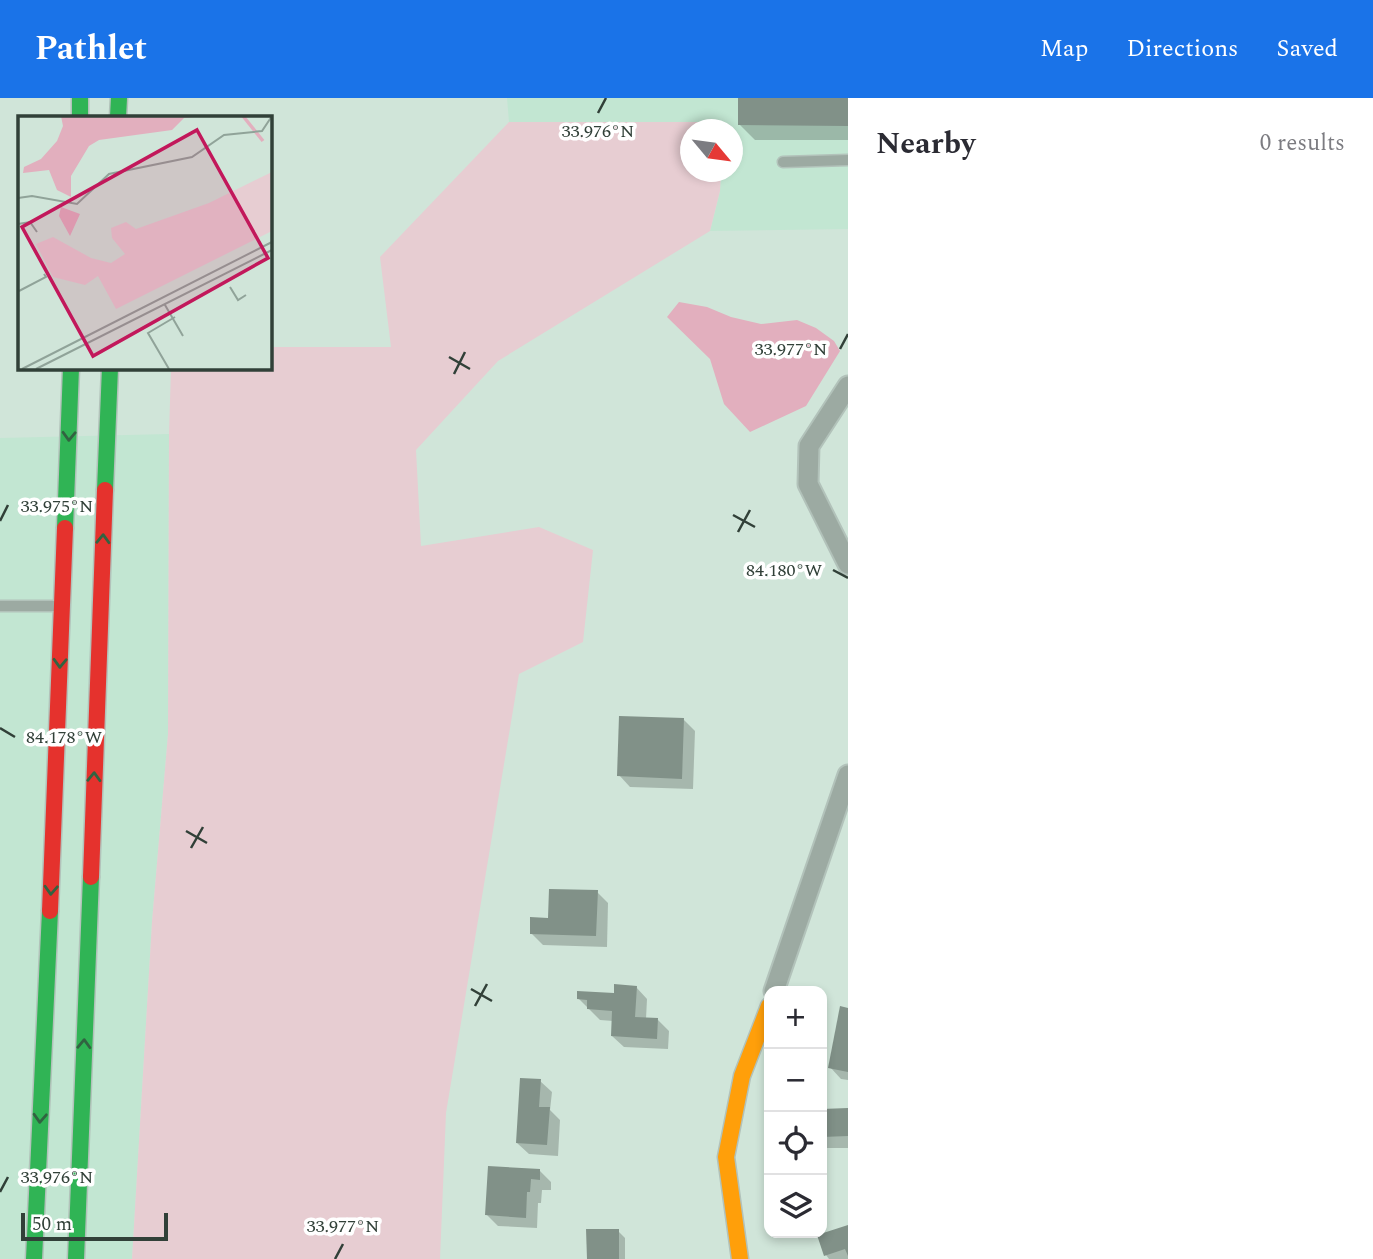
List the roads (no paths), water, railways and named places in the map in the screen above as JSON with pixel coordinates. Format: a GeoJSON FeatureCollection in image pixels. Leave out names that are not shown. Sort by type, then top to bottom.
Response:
{"type":"FeatureCollection","features":[{"type":"Feature","properties":{"kind":"main road"},"geometry":{"type":"LineString","coordinates":[[80,98],[80,116]]}},
{"type":"Feature","properties":{"kind":"main road"},"geometry":{"type":"LineString","coordinates":[[118,116],[119,98]]}},
{"type":"Feature","properties":{"kind":"main road"},"geometry":{"type":"LineString","coordinates":[[34,1259],[69,606],[71,369]]}},
{"type":"Feature","properties":{"kind":"main road"},"geometry":{"type":"LineString","coordinates":[[76,1259],[94,607],[110,369]]}},
{"type":"Feature","properties":{"kind":"main road"},"geometry":{"type":"LineString","coordinates":[[740,1259],[726,1157],[742,1076],[764,1019]]}},
{"type":"Feature","properties":{"kind":"street"},"geometry":{"type":"LineString","coordinates":[[848,386],[808,446],[807,484],[848,564]]}},
{"type":"Feature","properties":{"kind":"street"},"geometry":{"type":"LineString","coordinates":[[776,986],[848,775]]}},
{"type":"Feature","properties":{"kind":"lane"},"geometry":{"type":"LineString","coordinates":[[783,162],[848,160]]}},
{"type":"Feature","properties":{"kind":"lane"},"geometry":{"type":"LineString","coordinates":[[0,606],[69,606]]}}]}
